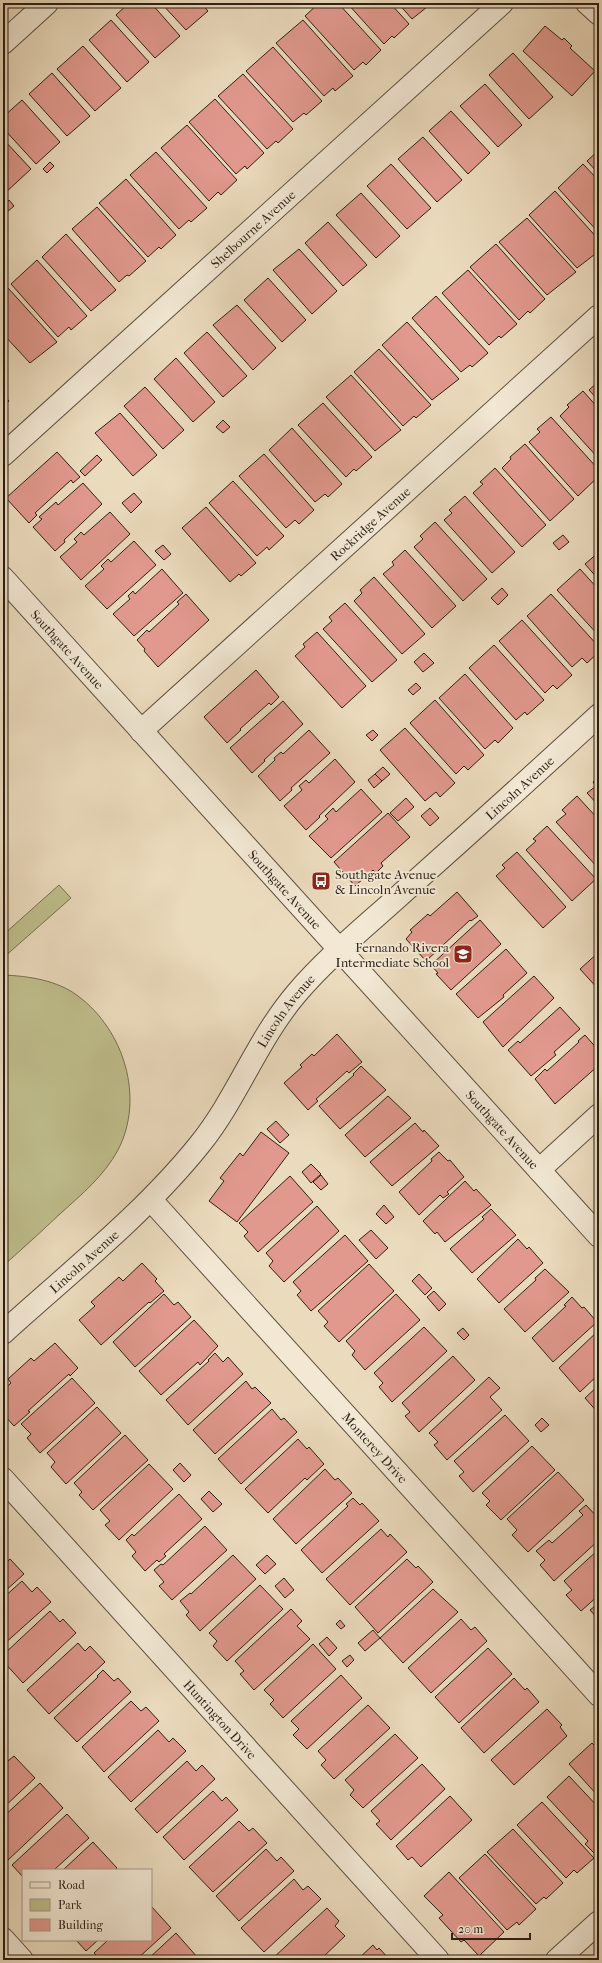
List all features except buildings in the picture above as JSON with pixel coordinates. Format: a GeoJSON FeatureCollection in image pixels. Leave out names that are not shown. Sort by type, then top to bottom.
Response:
{"type":"FeatureCollection","features":[{"type":"Feature","properties":{"kind":"street"},"geometry":{"type":"LineString","coordinates":[[3,43],[47,3]]}},
{"type":"Feature","properties":{"kind":"street","name":"Shelbourne Avenue"},"geometry":{"type":"LineString","coordinates":[[3,455],[502,3]]}},
{"type":"Feature","properties":{"kind":"street"},"geometry":{"type":"LineString","coordinates":[[586,3],[599,14]]}},
{"type":"Feature","properties":{"kind":"street","name":"Rockridge Avenue"},"geometry":{"type":"LineString","coordinates":[[141,731],[599,316]]}},
{"type":"Feature","properties":{"kind":"street","name":"Southgate Avenue"},"geometry":{"type":"LineString","coordinates":[[3,578],[599,1236]]}},
{"type":"Feature","properties":{"kind":"street","name":"Lincoln Avenue"},"geometry":{"type":"LineString","coordinates":[[3,1333],[151,1200],[202,1142],[226,1105],[272,1027],[296,994],[340,950],[599,715]]}},
{"type":"Feature","properties":{"kind":"street"},"geometry":{"type":"LineString","coordinates":[[539,1170],[599,1115]]}},
{"type":"Feature","properties":{"kind":"street","name":"Monterey Drive"},"geometry":{"type":"LineString","coordinates":[[151,1200],[599,1695]]}},
{"type":"Feature","properties":{"kind":"street","name":"Huntington Drive"},"geometry":{"type":"LineString","coordinates":[[3,1479],[438,1960]]}},
{"type":"Feature","properties":{"kind":"street"},"geometry":{"type":"LineString","coordinates":[[557,1960],[599,1922]]}},
{"type":"Feature","properties":{"kind":"street"},"geometry":{"type":"LineString","coordinates":[[3,1939],[22,1960]]}},
{"type":"Feature","properties":{"kind":"green space"},"geometry":{"type":"Polygon","coordinates":[[[59,885],[71,898],[3,958],[3,935],[59,885]]]}},
{"type":"Feature","properties":{"kind":"green space"},"geometry":{"type":"Polygon","coordinates":[[[3,975],[22,976],[61,986],[78,996],[94,1010],[107,1027],[118,1046],[125,1066],[129,1087],[130,1109],[126,1130],[118,1150],[106,1168],[85,1192],[3,1266],[3,975]]]}},
{"type":"Feature","properties":{"kind":"place","name":"Southgate Avenue & Lincoln Avenue"},"geometry":{"type":"Point","coordinates":[321,881]}},
{"type":"Feature","properties":{"kind":"place","name":"Fernando Rivera Intermediate School"},"geometry":{"type":"Point","coordinates":[463,954]}}]}
